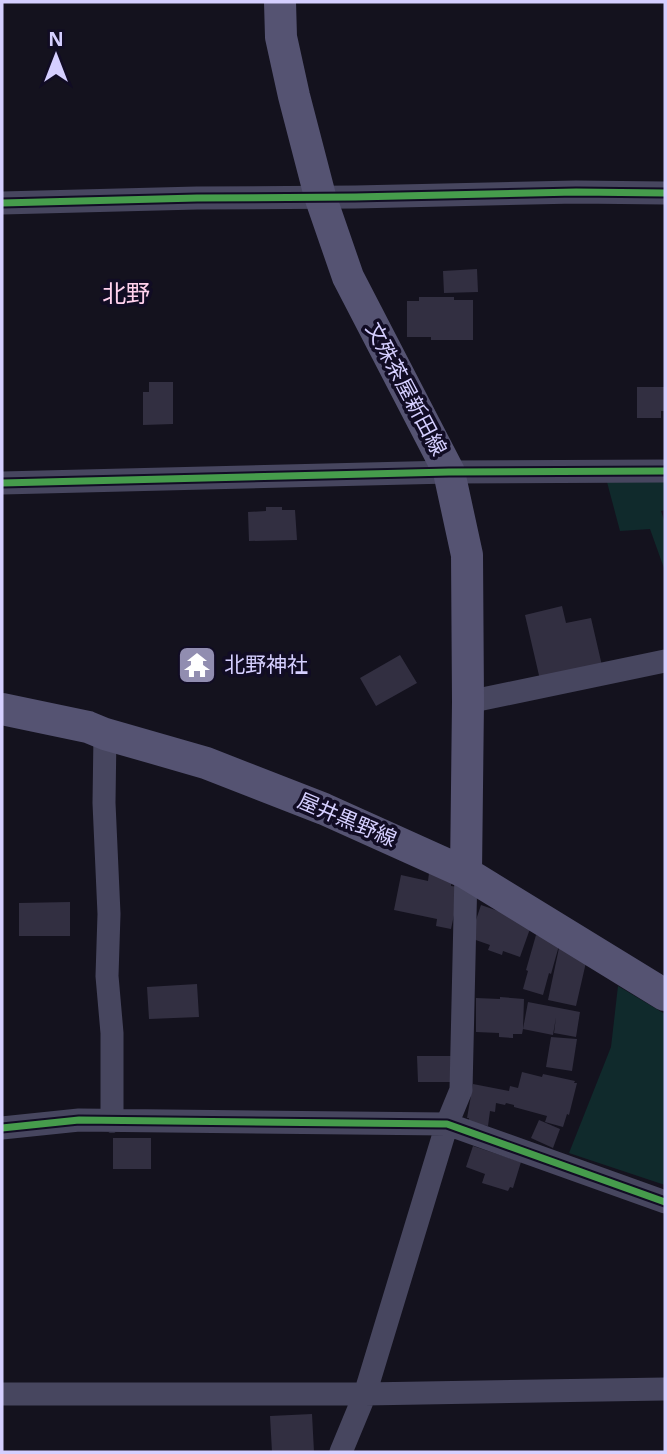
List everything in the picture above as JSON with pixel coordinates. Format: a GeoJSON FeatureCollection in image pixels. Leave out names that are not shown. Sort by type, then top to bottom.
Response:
{"type":"FeatureCollection","features":[{"type":"Feature","properties":{"kind":"main road","name":"文殊茶屋新田線"},"geometry":{"type":"LineString","coordinates":[[280,2],[281,37],[320,196],[348,277],[449,472],[467,555],[466,873]]}},
{"type":"Feature","properties":{"kind":"main road","name":"屋井黒野線"},"geometry":{"type":"LineString","coordinates":[[2,709],[88,727],[206,763],[324,809],[466,873],[665,995]]}},
{"type":"Feature","properties":{"kind":"street"},"geometry":{"type":"LineString","coordinates":[[2,203],[665,192]]}},
{"type":"Feature","properties":{"kind":"street"},"geometry":{"type":"LineString","coordinates":[[2,484],[449,472],[665,471]]}},
{"type":"Feature","properties":{"kind":"street"},"geometry":{"type":"LineString","coordinates":[[468,702],[665,661]]}},
{"type":"Feature","properties":{"kind":"street"},"geometry":{"type":"LineString","coordinates":[[104,734],[112,1121]]}},
{"type":"Feature","properties":{"kind":"street"},"geometry":{"type":"LineString","coordinates":[[341,1452],[365,1394],[447,1124],[461,1090],[466,873]]}},
{"type":"Feature","properties":{"kind":"street"},"geometry":{"type":"LineString","coordinates":[[2,1128],[79,1120],[447,1124],[665,1202]]}},
{"type":"Feature","properties":{"kind":"street"},"geometry":{"type":"LineString","coordinates":[[2,1394],[365,1394],[665,1389]]}},
{"type":"Feature","properties":{"kind":"green space"},"geometry":{"type":"Polygon","coordinates":[[[665,481],[665,510],[661,511],[665,523],[665,571],[650,529],[620,531],[607,482],[665,481]]]}},
{"type":"Feature","properties":{"kind":"green space"},"geometry":{"type":"Polygon","coordinates":[[[618,986],[665,1014],[665,1185],[569,1153],[611,1047],[618,986]]]}},
{"type":"Feature","properties":{"kind":"building"},"geometry":{"type":"Polygon","coordinates":[[[477,269],[478,292],[444,293],[443,271],[477,269]]]}},
{"type":"Feature","properties":{"kind":"building"},"geometry":{"type":"Polygon","coordinates":[[[419,297],[473,300],[473,340],[407,337],[407,301],[419,301],[419,297]]]}},
{"type":"Feature","properties":{"kind":"building"},"geometry":{"type":"Polygon","coordinates":[[[149,382],[173,382],[173,424],[143,425],[143,392],[149,392],[149,382]]]}},
{"type":"Feature","properties":{"kind":"building"},"geometry":{"type":"Polygon","coordinates":[[[637,387],[665,387],[665,411],[661,411],[661,418],[637,418],[637,387]]]}},
{"type":"Feature","properties":{"kind":"building"},"geometry":{"type":"Polygon","coordinates":[[[266,507],[295,510],[297,540],[249,541],[248,512],[266,511],[266,507]]]}},
{"type":"Feature","properties":{"kind":"building"},"geometry":{"type":"Polygon","coordinates":[[[562,606],[566,623],[591,618],[603,670],[541,684],[525,615],[562,606]]]}},
{"type":"Feature","properties":{"kind":"building"},"geometry":{"type":"Polygon","coordinates":[[[400,655],[417,683],[376,706],[360,678],[400,655]]]}},
{"type":"Feature","properties":{"kind":"building"},"geometry":{"type":"Polygon","coordinates":[[[429,873],[452,878],[451,886],[460,887],[451,929],[436,926],[437,919],[394,910],[401,875],[428,881],[429,873]]]}},
{"type":"Feature","properties":{"kind":"building"},"geometry":{"type":"Polygon","coordinates":[[[70,902],[70,936],[19,936],[19,903],[70,902]]]}},
{"type":"Feature","properties":{"kind":"building"},"geometry":{"type":"Polygon","coordinates":[[[481,905],[516,917],[531,926],[520,957],[503,951],[502,955],[488,950],[490,945],[470,938],[481,905]]]}},
{"type":"Feature","properties":{"kind":"building"},"geometry":{"type":"Polygon","coordinates":[[[536,935],[560,942],[543,995],[523,989],[536,935]]]}},
{"type":"Feature","properties":{"kind":"building"},"geometry":{"type":"Polygon","coordinates":[[[559,948],[587,958],[576,1006],[548,1000],[559,948]]]}},
{"type":"Feature","properties":{"kind":"building"},"geometry":{"type":"Polygon","coordinates":[[[197,984],[199,1017],[149,1019],[147,987],[197,984]]]}},
{"type":"Feature","properties":{"kind":"building"},"geometry":{"type":"Polygon","coordinates":[[[476,998],[524,999],[522,1034],[513,1034],[513,1038],[499,1037],[499,1033],[476,1032],[476,998]]]}},
{"type":"Feature","properties":{"kind":"building"},"geometry":{"type":"Polygon","coordinates":[[[528,1002],[580,1012],[576,1037],[554,1033],[556,1017],[553,1035],[523,1029],[528,1002]]]}},
{"type":"Feature","properties":{"kind":"building"},"geometry":{"type":"Polygon","coordinates":[[[551,1037],[577,1039],[572,1071],[546,1067],[551,1037]]]}},
{"type":"Feature","properties":{"kind":"building"},"geometry":{"type":"Polygon","coordinates":[[[417,1056],[452,1056],[452,1082],[418,1082],[417,1056]]]}},
{"type":"Feature","properties":{"kind":"building"},"geometry":{"type":"Polygon","coordinates":[[[522,1072],[542,1077],[543,1074],[577,1083],[563,1127],[545,1122],[547,1116],[506,1103],[496,1103],[495,1112],[490,1111],[488,1126],[468,1123],[473,1084],[509,1091],[510,1086],[518,1088],[522,1072]]]}},
{"type":"Feature","properties":{"kind":"building"},"geometry":{"type":"Polygon","coordinates":[[[539,1120],[560,1129],[553,1148],[531,1138],[539,1120]]]}},
{"type":"Feature","properties":{"kind":"building"},"geometry":{"type":"Polygon","coordinates":[[[113,1138],[151,1138],[151,1169],[113,1169],[113,1138]]]}},
{"type":"Feature","properties":{"kind":"building"},"geometry":{"type":"Polygon","coordinates":[[[473,1146],[521,1162],[513,1188],[510,1187],[508,1191],[482,1183],[485,1174],[466,1167],[473,1146]]]}},
{"type":"Feature","properties":{"kind":"building"},"geometry":{"type":"Polygon","coordinates":[[[312,1414],[314,1452],[272,1452],[270,1416],[312,1414]]]}},
{"type":"Feature","properties":{"kind":"cycle path"},"geometry":{"type":"LineString","coordinates":[[2,203],[576,192],[665,193]]}},
{"type":"Feature","properties":{"kind":"cycle path"},"geometry":{"type":"LineString","coordinates":[[2,483],[449,472],[665,471]]}},
{"type":"Feature","properties":{"kind":"cycle path"},"geometry":{"type":"LineString","coordinates":[[2,1128],[79,1120],[447,1124],[665,1202]]}},
{"type":"Feature","properties":{"kind":"place","name":"北野神社"},"geometry":{"type":"Point","coordinates":[197,665]}},
{"type":"Feature","properties":{"kind":"district","name":"北野"},"geometry":{"type":"Point","coordinates":[126,294]}}]}
